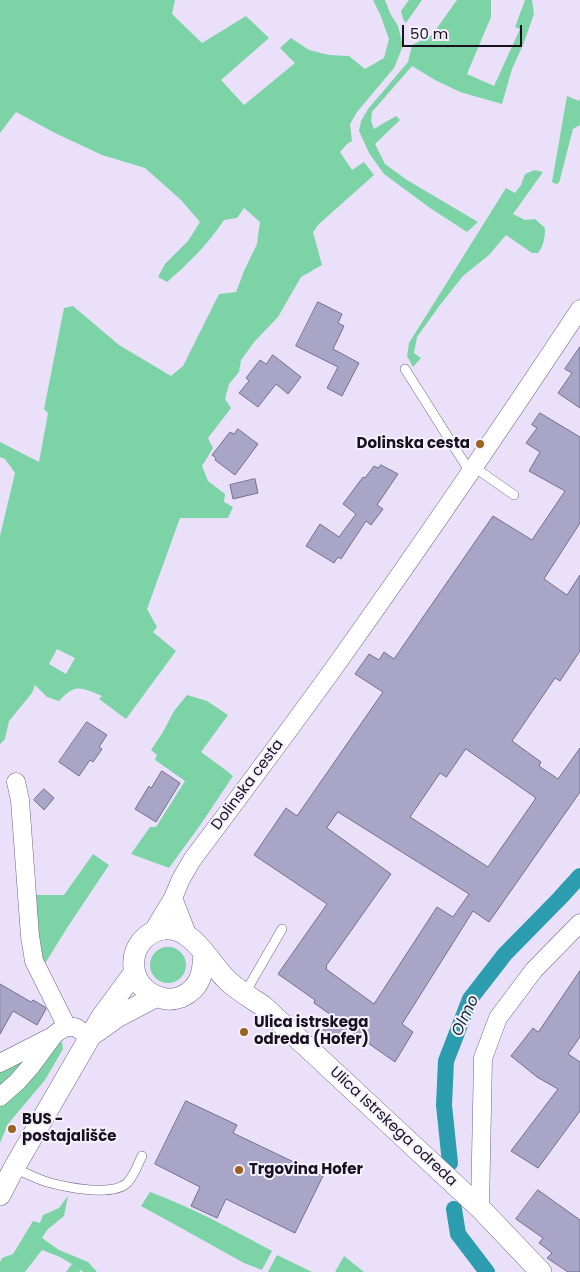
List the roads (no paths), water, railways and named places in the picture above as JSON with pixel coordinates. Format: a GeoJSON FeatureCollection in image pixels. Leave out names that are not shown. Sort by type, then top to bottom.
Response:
{"type":"FeatureCollection","features":[{"type":"Feature","properties":{"kind":"street","name":"Dolinska cesta"},"geometry":{"type":"LineString","coordinates":[[152,933],[173,898],[192,860],[338,662],[472,470],[580,309]]}},
{"type":"Feature","properties":{"kind":"street"},"geometry":{"type":"LineString","coordinates":[[16,782],[20,800],[30,936],[34,961],[61,1031]]}},
{"type":"Feature","properties":{"kind":"street"},"geometry":{"type":"LineString","coordinates":[[173,898],[187,934],[227,980],[242,991]]}},
{"type":"Feature","properties":{"kind":"street"},"geometry":{"type":"LineString","coordinates":[[480,1208],[483,1058],[498,1018],[534,970],[580,923]]}},
{"type":"Feature","properties":{"kind":"street"},"geometry":{"type":"LineString","coordinates":[[187,934],[176,930],[164,929],[152,933],[142,940],[136,950],[133,962],[134,973],[138,983],[146,992],[155,997],[166,999],[177,998],[187,994],[196,986],[201,977],[204,953]]}},
{"type":"Feature","properties":{"kind":"street"},"geometry":{"type":"LineString","coordinates":[[0,1195],[90,1037],[112,1002],[134,973]]}},
{"type":"Feature","properties":{"kind":"street"},"geometry":{"type":"LineString","coordinates":[[196,986],[242,991]]}},
{"type":"Feature","properties":{"kind":"street","name":"Ulica Istrskega odreda"},"geometry":{"type":"LineString","coordinates":[[242,991],[263,1006],[480,1208],[542,1272]]}},
{"type":"Feature","properties":{"kind":"street"},"geometry":{"type":"LineString","coordinates":[[90,1037],[117,1017],[155,997]]}},
{"type":"Feature","properties":{"kind":"street"},"geometry":{"type":"LineString","coordinates":[[0,1062],[61,1031],[75,1027],[90,1037]]}},
{"type":"Feature","properties":{"kind":"street"},"geometry":{"type":"LineString","coordinates":[[0,1097],[17,1082],[61,1031]]}},
{"type":"Feature","properties":{"kind":"lane"},"geometry":{"type":"LineString","coordinates":[[404,369],[472,470],[514,495]]}},
{"type":"Feature","properties":{"kind":"lane"},"geometry":{"type":"LineString","coordinates":[[242,991],[282,928]]}},
{"type":"Feature","properties":{"kind":"lane"},"geometry":{"type":"LineString","coordinates":[[14,1168],[46,1182],[74,1188],[108,1190],[126,1184],[142,1156]]}},
{"type":"Feature","properties":{"kind":"waterway","name":"Olmo"},"geometry":{"type":"LineString","coordinates":[[450,1163],[444,1105],[446,1061],[470,999],[505,954],[580,876]]}},
{"type":"Feature","properties":{"kind":"waterway"},"geometry":{"type":"LineString","coordinates":[[454,1209],[458,1234],[487,1272]]}},
{"type":"Feature","properties":{"kind":"place","name":"Dolinska cesta"},"geometry":{"type":"Point","coordinates":[480,444]}},
{"type":"Feature","properties":{"kind":"place","name":"Ulica istrskega odreda (Hofer)"},"geometry":{"type":"Point","coordinates":[244,1032]}},
{"type":"Feature","properties":{"kind":"place","name":"BUS - postajališče"},"geometry":{"type":"Point","coordinates":[12,1129]}},
{"type":"Feature","properties":{"kind":"place","name":"Trgovina Hofer"},"geometry":{"type":"Point","coordinates":[239,1170]}}]}
